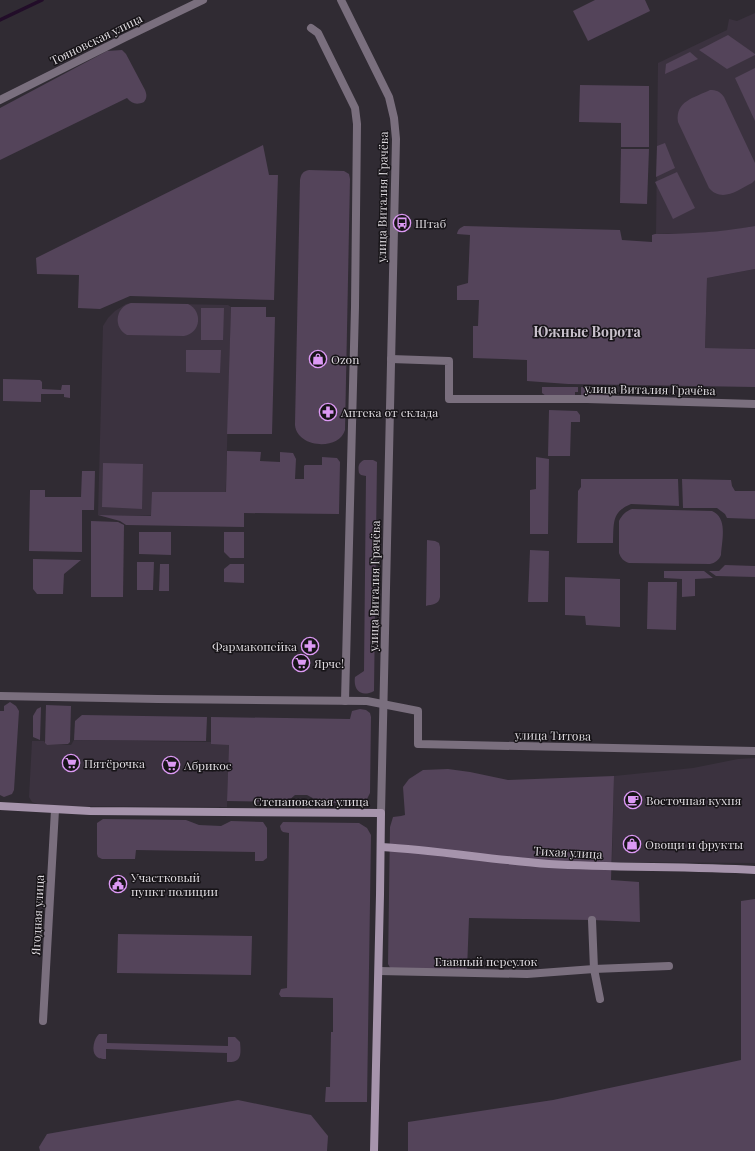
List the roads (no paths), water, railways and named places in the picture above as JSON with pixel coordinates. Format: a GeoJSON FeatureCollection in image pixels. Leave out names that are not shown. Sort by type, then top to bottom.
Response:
{"type":"FeatureCollection","features":[{"type":"Feature","properties":{"kind":"street","name":"Тояновская улица"},"geometry":{"type":"LineString","coordinates":[[0,100],[203,0]]}},
{"type":"Feature","properties":{"kind":"street","name":"улица Виталия Грачёва"},"geometry":{"type":"LineString","coordinates":[[341,0],[389,97],[394,118],[396,139],[381,813]]}},
{"type":"Feature","properties":{"kind":"street"},"geometry":{"type":"LineString","coordinates":[[311,28],[318,33],[351,99],[357,124],[355,307],[345,701]]}},
{"type":"Feature","properties":{"kind":"street","name":"улица Виталия Грачёва"},"geometry":{"type":"LineString","coordinates":[[391,359],[449,361],[449,399],[587,400],[755,404]]}},
{"type":"Feature","properties":{"kind":"street"},"geometry":{"type":"LineString","coordinates":[[0,696],[158,700],[367,701],[383,705]]}},
{"type":"Feature","properties":{"kind":"street","name":"улица Титова"},"geometry":{"type":"LineString","coordinates":[[383,705],[418,711],[418,744],[755,751]]}},
{"type":"Feature","properties":{"kind":"street","name":"Степановская улица"},"geometry":{"type":"LineString","coordinates":[[0,806],[55,810],[381,813],[379,971],[374,1151]]}},
{"type":"Feature","properties":{"kind":"street","name":"Ягодная улица"},"geometry":{"type":"LineString","coordinates":[[43,1021],[55,810]]}},
{"type":"Feature","properties":{"kind":"street","name":"Тихая улица"},"geometry":{"type":"LineString","coordinates":[[381,847],[548,864],[755,870]]}},
{"type":"Feature","properties":{"kind":"street"},"geometry":{"type":"LineString","coordinates":[[592,920],[594,969],[600,999]]}},
{"type":"Feature","properties":{"kind":"street","name":"Главный переулок"},"geometry":{"type":"LineString","coordinates":[[379,971],[526,974],[669,966]]}},
{"type":"Feature","properties":{"kind":"waterway"},"geometry":{"type":"LineString","coordinates":[[0,20],[42,0]]}},
{"type":"Feature","properties":{"kind":"place","name":"Штаб"},"geometry":{"type":"Point","coordinates":[402,223]}},
{"type":"Feature","properties":{"kind":"place","name":"Ozon"},"geometry":{"type":"Point","coordinates":[318,359]}},
{"type":"Feature","properties":{"kind":"place","name":"Аптека от склада"},"geometry":{"type":"Point","coordinates":[328,412]}},
{"type":"Feature","properties":{"kind":"place","name":"Фармакопейка"},"geometry":{"type":"Point","coordinates":[310,646]}},
{"type":"Feature","properties":{"kind":"place","name":"Ярче!"},"geometry":{"type":"Point","coordinates":[301,663]}},
{"type":"Feature","properties":{"kind":"place","name":"Пятёрочка"},"geometry":{"type":"Point","coordinates":[71,763]}},
{"type":"Feature","properties":{"kind":"place","name":"Абрикос"},"geometry":{"type":"Point","coordinates":[171,765]}},
{"type":"Feature","properties":{"kind":"place","name":"Восточная кухня"},"geometry":{"type":"Point","coordinates":[633,800]}},
{"type":"Feature","properties":{"kind":"place","name":"Овощи и фрукты"},"geometry":{"type":"Point","coordinates":[632,844]}},
{"type":"Feature","properties":{"kind":"place","name":"Участковый пункт полиции"},"geometry":{"type":"Point","coordinates":[118,884]}},
{"type":"Feature","properties":{"kind":"district","name":"Южные Ворота"},"geometry":{"type":"Point","coordinates":[587,331]}}]}
